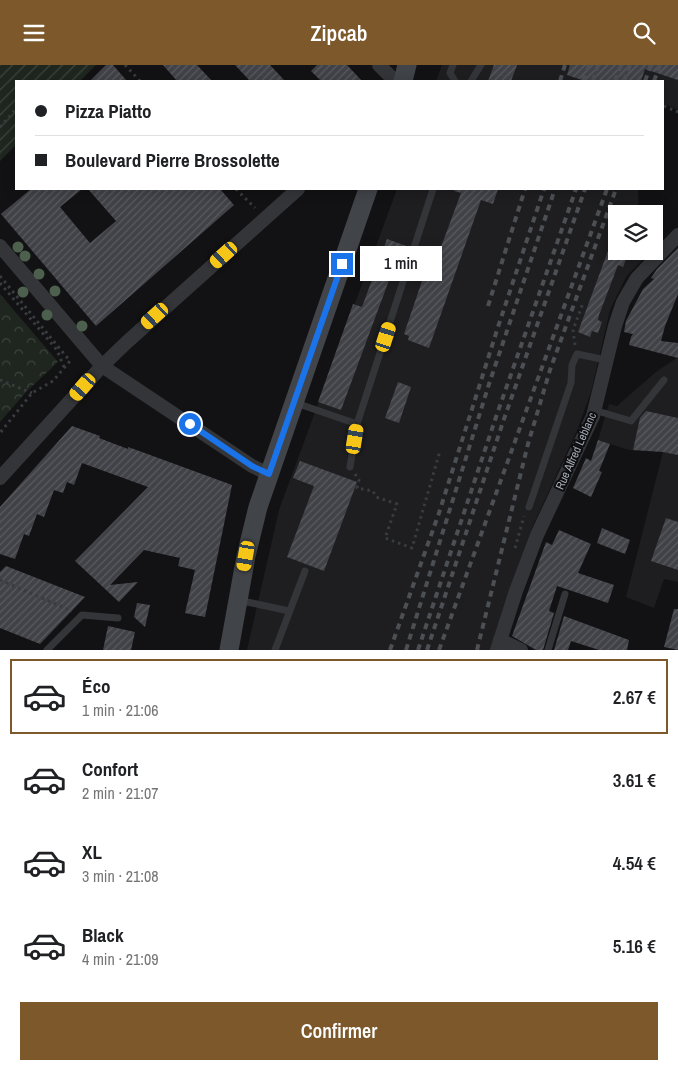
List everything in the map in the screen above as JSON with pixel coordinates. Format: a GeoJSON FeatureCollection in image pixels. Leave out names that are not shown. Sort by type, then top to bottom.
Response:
{"type":"FeatureCollection","features":[{"type":"Feature","properties":{"kind":"main road"},"geometry":{"type":"LineString","coordinates":[[403,80],[407,65]]}},
{"type":"Feature","properties":{"kind":"main road"},"geometry":{"type":"LineString","coordinates":[[229,650],[250,533],[368,190]]}},
{"type":"Feature","properties":{"kind":"street"},"geometry":{"type":"LineString","coordinates":[[379,65],[394,80]]}},
{"type":"Feature","properties":{"kind":"street"},"geometry":{"type":"LineString","coordinates":[[0,478],[102,366],[297,190]]}},
{"type":"Feature","properties":{"kind":"street","name":"Rue Alfred Leblanc"},"geometry":{"type":"LineString","coordinates":[[499,645],[537,535],[594,410],[623,302],[637,279],[678,235]]}},
{"type":"Feature","properties":{"kind":"street"},"geometry":{"type":"LineString","coordinates":[[0,247],[102,366],[252,466],[269,474]]}},
{"type":"Feature","properties":{"kind":"street"},"geometry":{"type":"LineString","coordinates":[[499,645],[521,650]]}},
{"type":"Feature","properties":{"kind":"lane"},"geometry":{"type":"LineString","coordinates":[[454,65],[450,73],[454,80]]}},
{"type":"Feature","properties":{"kind":"lane"},"geometry":{"type":"LineString","coordinates":[[473,80],[481,65]]}},
{"type":"Feature","properties":{"kind":"lane"},"geometry":{"type":"LineString","coordinates":[[350,467],[357,424],[433,190]]}},
{"type":"Feature","properties":{"kind":"lane"},"geometry":{"type":"LineString","coordinates":[[529,507],[571,383],[572,365],[577,354],[606,360]]}},
{"type":"Feature","properties":{"kind":"lane"},"geometry":{"type":"LineString","coordinates":[[594,410],[631,421],[664,380]]}},
{"type":"Feature","properties":{"kind":"lane"},"geometry":{"type":"LineString","coordinates":[[294,402],[357,424]]}},
{"type":"Feature","properties":{"kind":"lane"},"geometry":{"type":"LineString","coordinates":[[275,650],[305,571]]}},
{"type":"Feature","properties":{"kind":"lane"},"geometry":{"type":"LineString","coordinates":[[548,650],[565,594]]}},
{"type":"Feature","properties":{"kind":"lane"},"geometry":{"type":"LineString","coordinates":[[238,600],[289,611]]}},
{"type":"Feature","properties":{"kind":"lane"},"geometry":{"type":"LineString","coordinates":[[47,650],[82,615],[118,618]]}},
{"type":"Feature","properties":{"kind":"path"},"geometry":{"type":"LineString","coordinates":[[125,65],[139,80]]}},
{"type":"Feature","properties":{"kind":"path"},"geometry":{"type":"LineString","coordinates":[[664,106],[678,112]]}},
{"type":"Feature","properties":{"kind":"path"},"geometry":{"type":"LineString","coordinates":[[0,127],[15,110]]}},
{"type":"Feature","properties":{"kind":"path"},"geometry":{"type":"LineString","coordinates":[[237,190],[260,213]]}},
{"type":"Feature","properties":{"kind":"path"},"geometry":{"type":"LineString","coordinates":[[0,275],[70,361],[53,381],[32,393],[0,433]]}},
{"type":"Feature","properties":{"kind":"path"},"geometry":{"type":"LineString","coordinates":[[0,283],[57,351],[64,367]]}},
{"type":"Feature","properties":{"kind":"path"},"geometry":{"type":"LineString","coordinates":[[577,354],[573,330],[583,303]]}},
{"type":"Feature","properties":{"kind":"path"},"geometry":{"type":"LineString","coordinates":[[0,380],[32,393]]}},
{"type":"Feature","properties":{"kind":"path"},"geometry":{"type":"LineString","coordinates":[[350,467],[359,480],[357,488],[373,491],[376,497],[397,504],[385,538],[412,549],[440,451]]}},
{"type":"Feature","properties":{"kind":"path"},"geometry":{"type":"LineString","coordinates":[[0,580],[82,615]]}},
{"type":"Feature","properties":{"kind":"shaded area"},"geometry":{"type":"Polygon","coordinates":[[[442,65],[678,65],[678,110],[665,104],[664,106],[664,80],[436,80],[442,65]]]}},
{"type":"Feature","properties":{"kind":"shaded area"},"geometry":{"type":"Polygon","coordinates":[[[397,190],[638,190],[639,205],[608,205],[608,260],[642,260],[626,277],[610,310],[591,392],[578,428],[531,530],[490,650],[247,650],[279,510],[397,190]]]}},
{"type":"Feature","properties":{"kind":"shaded area"},"geometry":{"type":"Polygon","coordinates":[[[678,357],[678,582],[664,579],[654,608],[626,597],[663,452],[629,450],[598,440],[609,404],[617,406],[656,372],[678,357]]]}},
{"type":"Feature","properties":{"kind":"green space"},"geometry":{"type":"Polygon","coordinates":[[[0,65],[96,65],[81,80],[15,80],[15,146],[0,161],[0,65]]]}},
{"type":"Feature","properties":{"kind":"green space"},"geometry":{"type":"Polygon","coordinates":[[[0,294],[58,362],[27,391],[0,422],[0,294]]]}},
{"type":"Feature","properties":{"kind":"building"},"geometry":{"type":"Polygon","coordinates":[[[106,65],[113,65],[126,80],[91,80],[106,65]]]}},
{"type":"Feature","properties":{"kind":"building"},"geometry":{"type":"Polygon","coordinates":[[[163,65],[197,65],[211,80],[176,80],[163,65]]]}},
{"type":"Feature","properties":{"kind":"building"},"geometry":{"type":"Polygon","coordinates":[[[235,65],[270,65],[284,80],[249,80],[235,65]]]}},
{"type":"Feature","properties":{"kind":"building"},"geometry":{"type":"Polygon","coordinates":[[[317,65],[347,65],[361,80],[320,80],[311,71],[317,65]]]}},
{"type":"Feature","properties":{"kind":"building"},"geometry":{"type":"Polygon","coordinates":[[[494,65],[517,65],[511,80],[488,80],[494,65]]]}},
{"type":"Feature","properties":{"kind":"building"},"geometry":{"type":"Polygon","coordinates":[[[570,65],[678,65],[678,80],[645,69],[641,80],[582,80],[567,75],[570,65]]]}},
{"type":"Feature","properties":{"kind":"building"},"geometry":{"type":"Polygon","coordinates":[[[30,190],[81,190],[60,207],[90,243],[116,221],[89,190],[221,190],[234,205],[96,326],[1,214],[30,190]]]}},
{"type":"Feature","properties":{"kind":"building"},"geometry":{"type":"Polygon","coordinates":[[[498,190],[493,204],[481,200],[429,348],[408,340],[409,336],[404,334],[424,275],[412,270],[418,251],[424,253],[425,250],[438,255],[461,193],[454,191],[498,190]]]}},
{"type":"Feature","properties":{"kind":"building"},"geometry":{"type":"Polygon","coordinates":[[[387,239],[409,247],[402,267],[395,264],[341,410],[318,402],[353,304],[362,307],[387,239]]]}},
{"type":"Feature","properties":{"kind":"building"},"geometry":{"type":"Polygon","coordinates":[[[678,248],[678,294],[661,341],[678,343],[678,358],[629,345],[633,334],[624,332],[626,321],[643,289],[654,279],[651,278],[657,269],[678,248]]]}},
{"type":"Feature","properties":{"kind":"building"},"geometry":{"type":"Polygon","coordinates":[[[608,251],[608,260],[626,260],[623,267],[618,265],[599,315],[598,320],[602,322],[598,333],[592,331],[590,337],[578,332],[608,251]]]}},
{"type":"Feature","properties":{"kind":"building"},"geometry":{"type":"Polygon","coordinates":[[[398,382],[411,387],[399,423],[385,418],[398,382]]]}},
{"type":"Feature","properties":{"kind":"building"},"geometry":{"type":"Polygon","coordinates":[[[646,411],[678,418],[678,455],[633,450],[640,418],[646,411]]]}},
{"type":"Feature","properties":{"kind":"building"},"geometry":{"type":"Polygon","coordinates":[[[72,426],[128,449],[128,447],[232,485],[205,617],[185,613],[195,570],[178,566],[180,558],[144,550],[110,585],[138,582],[119,602],[75,561],[148,487],[82,463],[74,485],[67,482],[63,493],[54,490],[44,517],[37,514],[29,536],[24,534],[15,559],[0,554],[0,507],[72,426]]]}},
{"type":"Feature","properties":{"kind":"building"},"geometry":{"type":"Polygon","coordinates":[[[598,440],[610,444],[599,471],[602,472],[591,497],[573,488],[586,458],[591,461],[598,440]]]}},
{"type":"Feature","properties":{"kind":"building"},"geometry":{"type":"Polygon","coordinates":[[[300,461],[357,482],[324,571],[287,557],[314,486],[293,478],[300,461]]]}},
{"type":"Feature","properties":{"kind":"building"},"geometry":{"type":"Polygon","coordinates":[[[666,518],[678,522],[678,570],[651,561],[666,518]]]}},
{"type":"Feature","properties":{"kind":"building"},"geometry":{"type":"Polygon","coordinates":[[[602,528],[630,540],[625,554],[597,543],[602,528]]]}},
{"type":"Feature","properties":{"kind":"building"},"geometry":{"type":"Polygon","coordinates":[[[559,530],[591,544],[578,573],[614,585],[608,603],[557,586],[549,611],[554,613],[543,650],[536,650],[512,636],[546,542],[552,545],[559,530]]]}},
{"type":"Feature","properties":{"kind":"building"},"geometry":{"type":"Polygon","coordinates":[[[6,566],[85,597],[40,644],[0,628],[0,572],[6,566]]]}},
{"type":"Feature","properties":{"kind":"building"},"geometry":{"type":"Polygon","coordinates":[[[137,603],[150,605],[145,627],[134,617],[137,603]]]}},
{"type":"Feature","properties":{"kind":"building"},"geometry":{"type":"Polygon","coordinates":[[[674,609],[678,609],[678,650],[664,647],[674,609]]]}},
{"type":"Feature","properties":{"kind":"building"},"geometry":{"type":"Polygon","coordinates":[[[564,616],[629,640],[627,650],[599,650],[571,641],[568,650],[554,650],[564,616]]]}},
{"type":"Feature","properties":{"kind":"building"},"geometry":{"type":"Polygon","coordinates":[[[108,626],[135,632],[131,650],[103,650],[108,626]]]}},
{"type":"Feature","properties":{"kind":"railway"},"geometry":{"type":"LineString","coordinates":[[560,80],[565,65]]}},
{"type":"Feature","properties":{"kind":"railway"},"geometry":{"type":"LineString","coordinates":[[583,80],[589,65]]}},
{"type":"Feature","properties":{"kind":"railway"},"geometry":{"type":"LineString","coordinates":[[593,80],[598,65]]}},
{"type":"Feature","properties":{"kind":"railway"},"geometry":{"type":"LineString","coordinates":[[615,80],[621,65]]}},
{"type":"Feature","properties":{"kind":"railway"},"geometry":{"type":"LineString","coordinates":[[624,80],[630,65]]}},
{"type":"Feature","properties":{"kind":"railway"},"geometry":{"type":"LineString","coordinates":[[645,80],[651,65]]}},
{"type":"Feature","properties":{"kind":"railway"},"geometry":{"type":"LineString","coordinates":[[654,80],[660,65]]}},
{"type":"Feature","properties":{"kind":"railway"},"geometry":{"type":"LineString","coordinates":[[488,306],[525,190]]}},
{"type":"Feature","properties":{"kind":"railway"},"geometry":{"type":"LineString","coordinates":[[390,650],[439,513],[544,190]]}},
{"type":"Feature","properties":{"kind":"railway"},"geometry":{"type":"LineString","coordinates":[[406,650],[489,384],[555,190]]}},
{"type":"Feature","properties":{"kind":"railway"},"geometry":{"type":"LineString","coordinates":[[418,650],[496,417],[576,190]]}},
{"type":"Feature","properties":{"kind":"railway"},"geometry":{"type":"LineString","coordinates":[[427,650],[504,419],[585,190]]}},
{"type":"Feature","properties":{"kind":"railway"},"geometry":{"type":"LineString","coordinates":[[439,650],[607,190]]}},
{"type":"Feature","properties":{"kind":"railway"},"geometry":{"type":"LineString","coordinates":[[477,650],[528,444],[550,370],[616,190]]}},
{"type":"Feature","properties":{"kind":"route"},"geometry":{"type":"LineString","coordinates":[[190,424],[252,466],[269,474],[342,264]]}}]}
